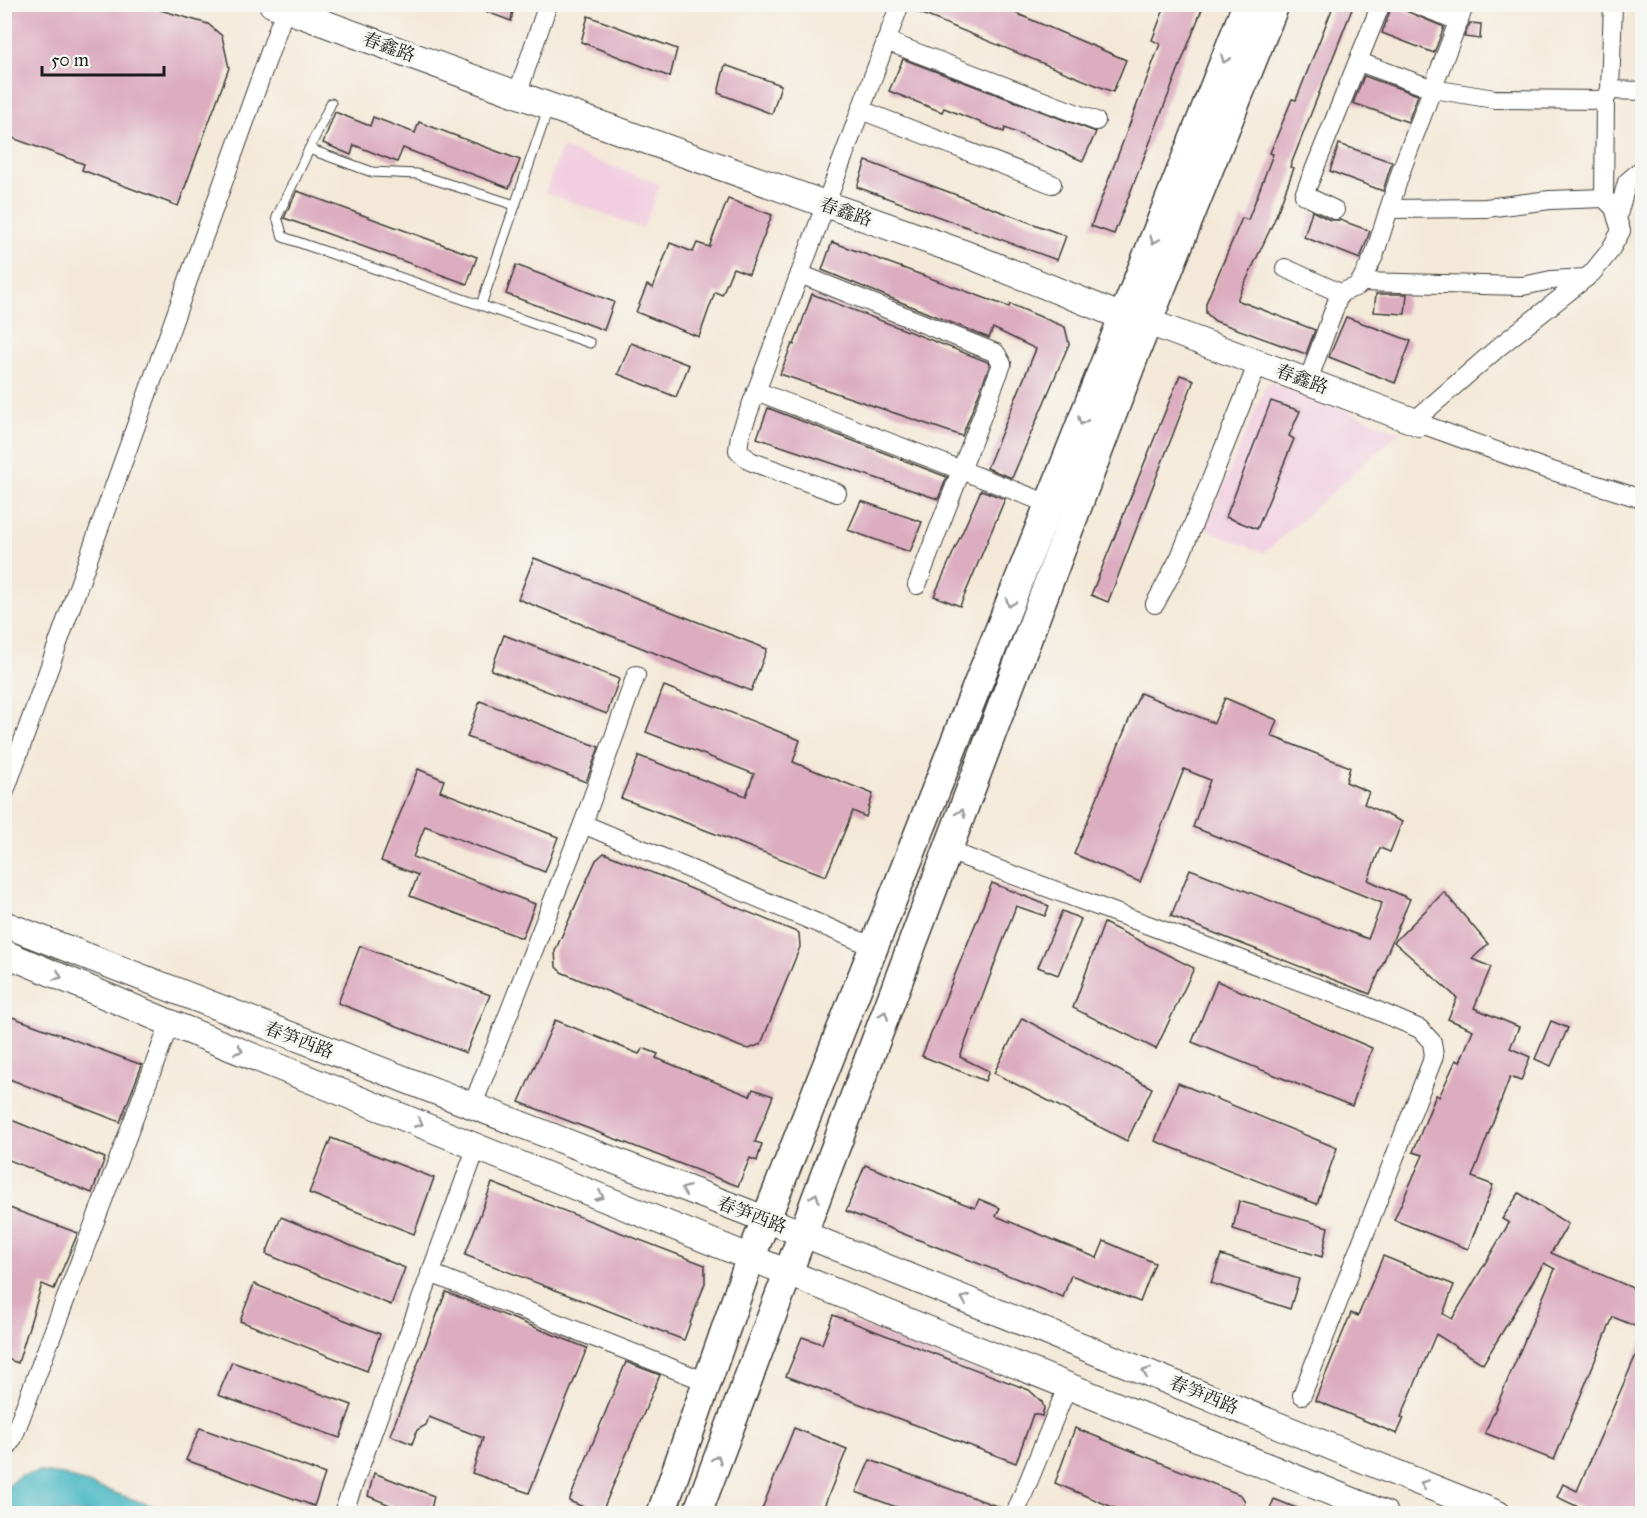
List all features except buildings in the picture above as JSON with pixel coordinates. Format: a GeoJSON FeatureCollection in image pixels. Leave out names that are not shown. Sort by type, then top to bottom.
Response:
{"type":"FeatureCollection","features":[{"type":"Feature","properties":{"kind":"main road","name":"春鑫路"},"geometry":{"type":"LineString","coordinates":[[312,4],[519,89],[549,106],[828,197]]}},
{"type":"Feature","properties":{"kind":"main road"},"geometry":{"type":"LineString","coordinates":[[697,1514],[946,850],[1132,317],[1247,4]]}},
{"type":"Feature","properties":{"kind":"main road"},"geometry":{"type":"LineString","coordinates":[[661,1514],[751,1257],[1049,504],[1275,4]]}},
{"type":"Feature","properties":{"kind":"main road","name":"春鑫路"},"geometry":{"type":"LineString","coordinates":[[281,6],[828,197],[1091,292],[1132,317],[1417,422]]}},
{"type":"Feature","properties":{"kind":"main road","name":"春笋西路"},"geometry":{"type":"LineString","coordinates":[[4,924],[765,1221],[801,1233],[1448,1504],[1498,1514]]}},
{"type":"Feature","properties":{"kind":"main road","name":"春笋西路"},"geometry":{"type":"LineString","coordinates":[[4,953],[170,1023],[1385,1514]]}},
{"type":"Feature","properties":{"kind":"street"},"geometry":{"type":"LineString","coordinates":[[519,89],[548,4]]}},
{"type":"Feature","properties":{"kind":"street"},"geometry":{"type":"LineString","coordinates":[[837,493],[750,461],[738,450],[740,435],[900,4]]}},
{"type":"Feature","properties":{"kind":"street"},"geometry":{"type":"LineString","coordinates":[[1335,210],[1304,195],[1381,4]]}},
{"type":"Feature","properties":{"kind":"street"},"geometry":{"type":"LineString","coordinates":[[1285,268],[1340,293],[1358,286],[1374,256],[1389,209],[1462,13],[1415,4]]}},
{"type":"Feature","properties":{"kind":"street"},"geometry":{"type":"LineString","coordinates":[[1604,198],[1613,4]]}},
{"type":"Feature","properties":{"kind":"street"},"geometry":{"type":"LineString","coordinates":[[4,794],[281,6]]}},
{"type":"Feature","properties":{"kind":"street"},"geometry":{"type":"LineString","coordinates":[[886,41],[1096,121]]}},
{"type":"Feature","properties":{"kind":"street"},"geometry":{"type":"LineString","coordinates":[[1359,62],[1433,89],[1494,99],[1608,95],[1642,91]]}},
{"type":"Feature","properties":{"kind":"street"},"geometry":{"type":"LineString","coordinates":[[861,110],[1052,184]]}},
{"type":"Feature","properties":{"kind":"street"},"geometry":{"type":"LineString","coordinates":[[1617,219],[1627,182],[1642,169]]}},
{"type":"Feature","properties":{"kind":"street"},"geometry":{"type":"LineString","coordinates":[[1389,209],[1486,208],[1550,200],[1604,198],[1614,208],[1621,231],[1609,252],[1586,278],[1500,346],[1417,422],[1546,470],[1642,499]]}},
{"type":"Feature","properties":{"kind":"street"},"geometry":{"type":"LineString","coordinates":[[800,274],[996,353],[1002,364],[917,585]]}},
{"type":"Feature","properties":{"kind":"street"},"geometry":{"type":"LineString","coordinates":[[1360,282],[1523,286],[1551,280],[1586,278]]}},
{"type":"Feature","properties":{"kind":"street"},"geometry":{"type":"LineString","coordinates":[[1308,381],[1340,293]]}},
{"type":"Feature","properties":{"kind":"street"},"geometry":{"type":"LineString","coordinates":[[1155,604],[1180,557],[1258,363]]}},
{"type":"Feature","properties":{"kind":"street"},"geometry":{"type":"LineString","coordinates":[[756,392],[1049,504]]}},
{"type":"Feature","properties":{"kind":"street"},"geometry":{"type":"LineString","coordinates":[[472,1107],[583,824],[636,675]]}},
{"type":"Feature","properties":{"kind":"street"},"geometry":{"type":"LineString","coordinates":[[583,824],[874,947]]}},
{"type":"Feature","properties":{"kind":"street"},"geometry":{"type":"LineString","coordinates":[[946,850],[1364,1005],[1420,1029],[1432,1041],[1434,1056],[1302,1395]]}},
{"type":"Feature","properties":{"kind":"street"},"geometry":{"type":"LineString","coordinates":[[4,1452],[13,1438],[170,1023]]}},
{"type":"Feature","properties":{"kind":"street"},"geometry":{"type":"LineString","coordinates":[[346,1505],[477,1146]]}},
{"type":"Feature","properties":{"kind":"street"},"geometry":{"type":"LineString","coordinates":[[430,1273],[707,1382]]}},
{"type":"Feature","properties":{"kind":"street"},"geometry":{"type":"LineString","coordinates":[[1015,1514],[1068,1385]]}},
{"type":"Feature","properties":{"kind":"lane"},"geometry":{"type":"LineString","coordinates":[[331,103],[277,217],[283,237],[590,343]]}},
{"type":"Feature","properties":{"kind":"lane"},"geometry":{"type":"LineString","coordinates":[[481,305],[549,106]]}},
{"type":"Feature","properties":{"kind":"lane"},"geometry":{"type":"LineString","coordinates":[[309,149],[372,172],[417,174],[515,205]]}},
{"type":"Feature","properties":{"kind":"shaded area"},"geometry":{"type":"Polygon","coordinates":[[[562,148],[660,184],[643,229],[545,192],[562,148]]]}},
{"type":"Feature","properties":{"kind":"shaded area"},"geometry":{"type":"Polygon","coordinates":[[[1268,381],[1400,432],[1264,553],[1205,529],[1268,381]]]}},
{"type":"Feature","properties":{"kind":"water"},"geometry":{"type":"Polygon","coordinates":[[[38,1472],[63,1475],[172,1513],[5,1513],[5,1489],[19,1476],[38,1472]]]}}]}
